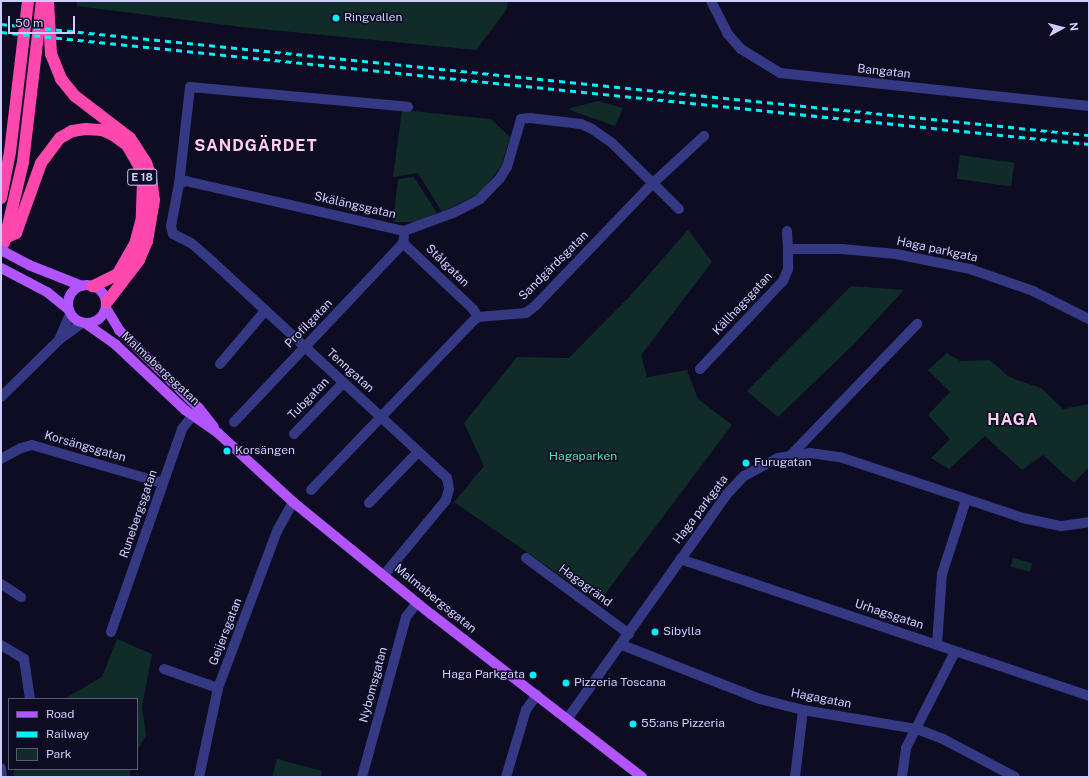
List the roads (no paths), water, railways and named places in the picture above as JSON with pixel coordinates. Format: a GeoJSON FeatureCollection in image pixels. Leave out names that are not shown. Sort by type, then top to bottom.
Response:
{"type":"FeatureCollection","features":[{"type":"Feature","properties":{"kind":"highway"},"geometry":{"type":"LineString","coordinates":[[1,198],[10,152],[28,1]]}},
{"type":"Feature","properties":{"kind":"highway"},"geometry":{"type":"LineString","coordinates":[[1,251],[23,162],[42,1]]}},
{"type":"Feature","properties":{"kind":"highway","name":"E 18"},"geometry":{"type":"LineString","coordinates":[[48,1],[51,54],[61,79],[75,96],[130,138],[146,162],[151,177],[154,200],[146,245],[129,275],[107,305]]}},
{"type":"Feature","properties":{"kind":"highway","name":"E 18"},"geometry":{"type":"LineString","coordinates":[[5,238],[16,233],[41,163],[60,138],[86,129],[102,130],[113,135],[126,145],[139,166],[143,181],[142,218],[135,244],[118,274],[87,286]]}},
{"type":"Feature","properties":{"kind":"main road"},"geometry":{"type":"LineString","coordinates":[[1,251],[29,265],[87,286],[105,295],[107,305],[103,317],[97,322],[84,323],[47,292],[1,268]]}},
{"type":"Feature","properties":{"kind":"main road"},"geometry":{"type":"LineString","coordinates":[[70,312],[69,299],[72,292],[87,286]]}},
{"type":"Feature","properties":{"kind":"main road","name":"Malmabergsgatan"},"geometry":{"type":"LineString","coordinates":[[107,305],[119,330],[199,408],[218,433]]}},
{"type":"Feature","properties":{"kind":"main road","name":"Malmabergsgatan"},"geometry":{"type":"LineString","coordinates":[[84,323],[116,345],[192,416],[218,433],[293,502],[417,603],[537,694],[642,777]]}},
{"type":"Feature","properties":{"kind":"street","name":"Bangatan"},"geometry":{"type":"LineString","coordinates":[[712,1],[726,33],[741,49],[760,63],[780,73],[1089,106]]}},
{"type":"Feature","properties":{"kind":"street"},"geometry":{"type":"LineString","coordinates":[[178,184],[190,87],[408,107]]}},
{"type":"Feature","properties":{"kind":"street","name":"Skälängsgatan"},"geometry":{"type":"LineString","coordinates":[[178,184],[186,181],[404,231],[465,207],[480,199],[500,178],[507,167],[521,120],[581,124],[592,129],[612,143],[679,209]]}},
{"type":"Feature","properties":{"kind":"street","name":"Sandgärdsgatan"},"geometry":{"type":"LineString","coordinates":[[478,317],[526,313],[652,184],[704,136]]}},
{"type":"Feature","properties":{"kind":"street","name":"Tenngatan"},"geometry":{"type":"LineString","coordinates":[[178,184],[171,226],[173,234],[191,243],[213,262],[265,312],[381,416],[447,478],[448,488],[446,500],[384,575]]}},
{"type":"Feature","properties":{"kind":"street"},"geometry":{"type":"LineString","coordinates":[[403,243],[404,231]]}},
{"type":"Feature","properties":{"kind":"street"},"geometry":{"type":"LineString","coordinates":[[787,231],[788,249]]}},
{"type":"Feature","properties":{"kind":"street","name":"Stålgatan"},"geometry":{"type":"LineString","coordinates":[[403,243],[473,309],[478,317]]}},
{"type":"Feature","properties":{"kind":"street","name":"Profilgatan"},"geometry":{"type":"LineString","coordinates":[[234,422],[403,243]]}},
{"type":"Feature","properties":{"kind":"street","name":"Haga parkgata"},"geometry":{"type":"LineString","coordinates":[[788,249],[842,249],[896,254],[970,269],[1033,291],[1089,319]]}},
{"type":"Feature","properties":{"kind":"street","name":"Källhagsgatan"},"geometry":{"type":"LineString","coordinates":[[700,369],[783,281],[788,269],[788,249]]}},
{"type":"Feature","properties":{"kind":"street"},"geometry":{"type":"LineString","coordinates":[[59,340],[70,312]]}},
{"type":"Feature","properties":{"kind":"street"},"geometry":{"type":"LineString","coordinates":[[220,364],[265,312]]}},
{"type":"Feature","properties":{"kind":"street"},"geometry":{"type":"LineString","coordinates":[[311,490],[478,317]]}},
{"type":"Feature","properties":{"kind":"street"},"geometry":{"type":"LineString","coordinates":[[1,396],[59,340],[84,323]]}},
{"type":"Feature","properties":{"kind":"street"},"geometry":{"type":"LineString","coordinates":[[790,455],[916,324]]}},
{"type":"Feature","properties":{"kind":"street","name":"Tubgatan"},"geometry":{"type":"LineString","coordinates":[[294,434],[343,383]]}},
{"type":"Feature","properties":{"kind":"street","name":"Runebergsgatan"},"geometry":{"type":"LineString","coordinates":[[111,632],[182,429],[199,408]]}},
{"type":"Feature","properties":{"kind":"street","name":"Korsängsgatan"},"geometry":{"type":"LineString","coordinates":[[1,458],[21,448],[32,446],[163,483]]}},
{"type":"Feature","properties":{"kind":"street"},"geometry":{"type":"LineString","coordinates":[[369,503],[418,452]]}},
{"type":"Feature","properties":{"kind":"street","name":"Haga parkgata"},"geometry":{"type":"LineString","coordinates":[[568,718],[622,645],[680,559],[727,494],[744,476],[760,466],[790,455],[810,453],[840,457],[966,500],[1047,524],[1066,526],[1089,522]]}},
{"type":"Feature","properties":{"kind":"street"},"geometry":{"type":"LineString","coordinates":[[938,645],[942,574],[966,500]]}},
{"type":"Feature","properties":{"kind":"street","name":"Geijersgatan"},"geometry":{"type":"LineString","coordinates":[[200,777],[218,688],[277,531],[293,502]]}},
{"type":"Feature","properties":{"kind":"street","name":"Hagagränd"},"geometry":{"type":"LineString","coordinates":[[526,558],[629,634]]}},
{"type":"Feature","properties":{"kind":"street","name":"Urhagsgatan"},"geometry":{"type":"LineString","coordinates":[[680,559],[1089,696]]}},
{"type":"Feature","properties":{"kind":"street"},"geometry":{"type":"LineString","coordinates":[[1,584],[21,597]]}},
{"type":"Feature","properties":{"kind":"street","name":"Nybomsgatan"},"geometry":{"type":"LineString","coordinates":[[362,777],[406,617],[417,603]]}},
{"type":"Feature","properties":{"kind":"street"},"geometry":{"type":"LineString","coordinates":[[1,645],[24,658],[30,698]]}},
{"type":"Feature","properties":{"kind":"street","name":"Hagagatan"},"geometry":{"type":"LineString","coordinates":[[622,645],[760,699],[803,710],[917,729],[943,739],[1014,777]]}},
{"type":"Feature","properties":{"kind":"street"},"geometry":{"type":"LineString","coordinates":[[902,777],[906,748],[955,652]]}},
{"type":"Feature","properties":{"kind":"street"},"geometry":{"type":"LineString","coordinates":[[164,669],[218,688]]}},
{"type":"Feature","properties":{"kind":"street"},"geometry":{"type":"LineString","coordinates":[[506,777],[526,710],[537,694]]}},
{"type":"Feature","properties":{"kind":"street"},"geometry":{"type":"LineString","coordinates":[[796,777],[803,710]]}},
{"type":"Feature","properties":{"kind":"street"},"geometry":{"type":"LineString","coordinates":[[1,768],[2,777]]}},
{"type":"Feature","properties":{"kind":"railway"},"geometry":{"type":"LineString","coordinates":[[1,24],[1089,135]]}},
{"type":"Feature","properties":{"kind":"railway"},"geometry":{"type":"LineString","coordinates":[[1,32],[1089,144]]}},
{"type":"Feature","properties":{"kind":"place","name":"Ringvallen"},"geometry":{"type":"Point","coordinates":[336,18]}},
{"type":"Feature","properties":{"kind":"place","name":"Korsängen"},"geometry":{"type":"Point","coordinates":[227,451]}},
{"type":"Feature","properties":{"kind":"place","name":"Furugatan"},"geometry":{"type":"Point","coordinates":[746,463]}},
{"type":"Feature","properties":{"kind":"place","name":"Sibylla"},"geometry":{"type":"Point","coordinates":[655,632]}},
{"type":"Feature","properties":{"kind":"place","name":"Haga Parkgata"},"geometry":{"type":"Point","coordinates":[533,675]}},
{"type":"Feature","properties":{"kind":"place","name":"Pizzeria Toscana"},"geometry":{"type":"Point","coordinates":[566,683]}},
{"type":"Feature","properties":{"kind":"place","name":"55:ans Pizzeria"},"geometry":{"type":"Point","coordinates":[633,724]}},
{"type":"Feature","properties":{"kind":"district","name":"SANDGÄRDET"},"geometry":{"type":"Point","coordinates":[256,146]}},
{"type":"Feature","properties":{"kind":"district","name":"HAGA"},"geometry":{"type":"Point","coordinates":[1013,420]}},
{"type":"Feature","properties":{"kind":"park label","name":"Hagaparken"},"geometry":{"type":"Point","coordinates":[583,457]}}]}
